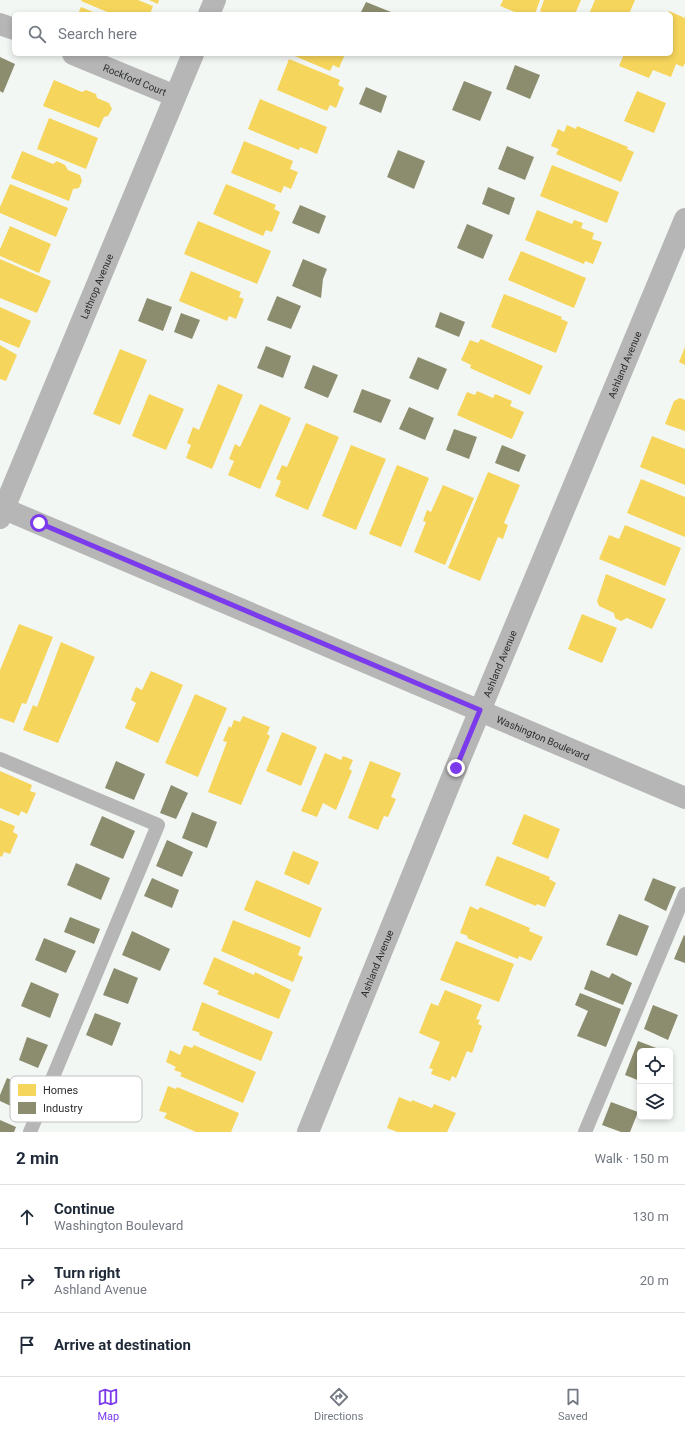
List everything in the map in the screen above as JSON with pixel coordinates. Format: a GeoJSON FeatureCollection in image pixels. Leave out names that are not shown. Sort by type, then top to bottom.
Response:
{"type":"FeatureCollection","features":[{"type":"Feature","properties":{"kind":"street"},"geometry":{"type":"LineString","coordinates":[[210,12],[215,0]]}},
{"type":"Feature","properties":{"kind":"street"},"geometry":{"type":"LineString","coordinates":[[0,24],[12,28]]}},
{"type":"Feature","properties":{"kind":"street","name":"Rockford Court"},"geometry":{"type":"LineString","coordinates":[[78,56],[175,96]]}},
{"type":"Feature","properties":{"kind":"street","name":"Lathrop Avenue"},"geometry":{"type":"LineString","coordinates":[[1,511],[192,56]]}},
{"type":"Feature","properties":{"kind":"street","name":"Ashland Avenue"},"geometry":{"type":"LineString","coordinates":[[308,1132],[480,710],[685,219]]}},
{"type":"Feature","properties":{"kind":"street","name":"Washington Boulevard"},"geometry":{"type":"LineString","coordinates":[[1,511],[480,710],[685,798]]}},
{"type":"Feature","properties":{"kind":"lane"},"geometry":{"type":"LineString","coordinates":[[0,759],[158,825],[53,1076]]}},
{"type":"Feature","properties":{"kind":"lane"},"geometry":{"type":"LineString","coordinates":[[586,1132],[685,894]]}},
{"type":"Feature","properties":{"kind":"lane"},"geometry":{"type":"LineString","coordinates":[[30,1132],[34,1122]]}},
{"type":"Feature","properties":{"kind":"building: Homes"},"geometry":{"type":"Polygon","coordinates":[[[138,0],[153,6],[151,12],[107,12],[81,1],[138,0]]]}},
{"type":"Feature","properties":{"kind":"building: Homes"},"geometry":{"type":"Polygon","coordinates":[[[149,0],[159,0],[158,4],[149,0]]]}},
{"type":"Feature","properties":{"kind":"building: Homes"},"geometry":{"type":"Polygon","coordinates":[[[503,0],[540,0],[536,12],[515,12],[500,6],[503,0]]]}},
{"type":"Feature","properties":{"kind":"building: Homes"},"geometry":{"type":"Polygon","coordinates":[[[544,0],[581,0],[576,12],[540,11],[544,0]]]}},
{"type":"Feature","properties":{"kind":"building: Homes"},"geometry":{"type":"Polygon","coordinates":[[[595,0],[635,0],[630,12],[590,12],[595,0]]]}},
{"type":"Feature","properties":{"kind":"building: Homes"},"geometry":{"type":"Polygon","coordinates":[[[81,7],[93,12],[79,12],[81,7]]]}},
{"type":"Feature","properties":{"kind":"building: Homes"},"geometry":{"type":"Polygon","coordinates":[[[673,13],[685,18],[685,63],[683,67],[676,64],[671,77],[653,70],[649,78],[619,66],[623,56],[673,56],[673,13]]]}},
{"type":"Feature","properties":{"kind":"building: Homes"},"geometry":{"type":"Polygon","coordinates":[[[295,56],[344,56],[339,68],[333,65],[330,71],[295,56]]]}},
{"type":"Feature","properties":{"kind":"building: Homes"},"geometry":{"type":"Polygon","coordinates":[[[289,59],[340,80],[338,85],[344,88],[336,108],[330,105],[327,111],[277,90],[289,59]]]}},
{"type":"Feature","properties":{"kind":"building: Homes"},"geometry":{"type":"Polygon","coordinates":[[[54,80],[82,92],[86,90],[96,94],[97,98],[109,103],[112,109],[108,116],[104,117],[99,128],[43,106],[54,80]]]}},
{"type":"Feature","properties":{"kind":"building: Homes"},"geometry":{"type":"Polygon","coordinates":[[[637,91],[666,103],[654,133],[624,121],[637,91]]]}},
{"type":"Feature","properties":{"kind":"building: Homes"},"geometry":{"type":"Polygon","coordinates":[[[260,99],[327,127],[317,154],[300,147],[299,150],[248,129],[260,99]]]}},
{"type":"Feature","properties":{"kind":"building: Homes"},"geometry":{"type":"Polygon","coordinates":[[[49,118],[98,138],[86,169],[37,149],[49,118]]]}},
{"type":"Feature","properties":{"kind":"building: Homes"},"geometry":{"type":"Polygon","coordinates":[[[567,125],[576,129],[577,126],[628,147],[627,149],[634,152],[621,182],[556,154],[559,149],[551,146],[558,129],[564,132],[567,125]]]}},
{"type":"Feature","properties":{"kind":"building: Homes"},"geometry":{"type":"Polygon","coordinates":[[[244,141],[293,161],[290,169],[298,172],[291,189],[284,186],[281,193],[231,173],[244,141]]]}},
{"type":"Feature","properties":{"kind":"building: Homes"},"geometry":{"type":"Polygon","coordinates":[[[22,151],[53,164],[57,161],[65,165],[68,170],[80,175],[82,181],[79,188],[73,189],[69,201],[11,178],[22,151]]]}},
{"type":"Feature","properties":{"kind":"building: Homes"},"geometry":{"type":"Polygon","coordinates":[[[552,165],[619,192],[607,223],[540,196],[552,165]]]}},
{"type":"Feature","properties":{"kind":"building: Homes"},"geometry":{"type":"Polygon","coordinates":[[[10,184],[68,208],[56,237],[0,213],[0,207],[10,184]]]}},
{"type":"Feature","properties":{"kind":"building: Homes"},"geometry":{"type":"Polygon","coordinates":[[[226,184],[276,205],[274,209],[280,212],[272,232],[266,230],[263,236],[213,214],[226,184]]]}},
{"type":"Feature","properties":{"kind":"building: Homes"},"geometry":{"type":"Polygon","coordinates":[[[537,210],[572,224],[574,220],[583,223],[581,228],[594,233],[592,239],[602,242],[593,264],[585,261],[584,264],[525,240],[537,210]]]}},
{"type":"Feature","properties":{"kind":"building: Homes"},"geometry":{"type":"Polygon","coordinates":[[[198,221],[271,251],[257,284],[184,254],[198,221]]]}},
{"type":"Feature","properties":{"kind":"building: Homes"},"geometry":{"type":"Polygon","coordinates":[[[10,226],[51,244],[39,273],[0,256],[0,249],[10,226]]]}},
{"type":"Feature","properties":{"kind":"building: Homes"},"geometry":{"type":"Polygon","coordinates":[[[521,251],[586,278],[574,308],[508,280],[521,251]]]}},
{"type":"Feature","properties":{"kind":"building: Homes"},"geometry":{"type":"Polygon","coordinates":[[[0,259],[51,281],[37,313],[0,298],[0,259]]]}},
{"type":"Feature","properties":{"kind":"building: Homes"},"geometry":{"type":"Polygon","coordinates":[[[191,271],[241,292],[239,297],[244,299],[236,319],[229,316],[227,321],[179,301],[191,271]]]}},
{"type":"Feature","properties":{"kind":"building: Homes"},"geometry":{"type":"Polygon","coordinates":[[[504,294],[562,317],[561,319],[568,322],[556,353],[491,327],[504,294]]]}},
{"type":"Feature","properties":{"kind":"building: Homes"},"geometry":{"type":"Polygon","coordinates":[[[0,307],[31,321],[19,348],[0,340],[0,307]]]}},
{"type":"Feature","properties":{"kind":"building: Homes"},"geometry":{"type":"Polygon","coordinates":[[[481,339],[543,366],[530,395],[470,368],[471,365],[461,360],[470,340],[478,343],[481,339]]]}},
{"type":"Feature","properties":{"kind":"building: Homes"},"geometry":{"type":"Polygon","coordinates":[[[0,345],[17,355],[6,381],[0,379],[0,345]]]}},
{"type":"Feature","properties":{"kind":"building: Homes"},"geometry":{"type":"Polygon","coordinates":[[[685,347],[685,365],[679,362],[685,347]]]}},
{"type":"Feature","properties":{"kind":"building: Homes"},"geometry":{"type":"Polygon","coordinates":[[[120,349],[147,360],[120,425],[93,414],[120,349]]]}},
{"type":"Feature","properties":{"kind":"building: Homes"},"geometry":{"type":"Polygon","coordinates":[[[218,384],[243,395],[212,469],[186,458],[191,445],[187,443],[193,427],[199,430],[218,384]]]}},
{"type":"Feature","properties":{"kind":"building: Homes"},"geometry":{"type":"Polygon","coordinates":[[[477,391],[493,398],[495,394],[512,401],[510,406],[524,412],[512,439],[457,415],[467,392],[475,395],[477,391]]]}},
{"type":"Feature","properties":{"kind":"building: Homes"},"geometry":{"type":"Polygon","coordinates":[[[149,394],[184,409],[166,450],[132,436],[149,394]]]}},
{"type":"Feature","properties":{"kind":"building: Homes"},"geometry":{"type":"Polygon","coordinates":[[[680,398],[685,400],[685,431],[665,424],[674,401],[680,398]]]}},
{"type":"Feature","properties":{"kind":"building: Homes"},"geometry":{"type":"Polygon","coordinates":[[[260,404],[291,418],[260,489],[228,475],[234,461],[229,459],[235,444],[240,447],[260,404]]]}},
{"type":"Feature","properties":{"kind":"building: Homes"},"geometry":{"type":"Polygon","coordinates":[[[306,423],[339,437],[308,510],[275,496],[281,481],[276,479],[282,465],[287,467],[306,423]]]}},
{"type":"Feature","properties":{"kind":"building: Homes"},"geometry":{"type":"Polygon","coordinates":[[[652,436],[685,449],[685,485],[640,467],[652,436]]]}},
{"type":"Feature","properties":{"kind":"building: Homes"},"geometry":{"type":"Polygon","coordinates":[[[351,445],[386,459],[356,530],[322,516],[351,445]]]}},
{"type":"Feature","properties":{"kind":"building: Homes"},"geometry":{"type":"Polygon","coordinates":[[[397,465],[429,478],[401,547],[369,534],[397,465]]]}},
{"type":"Feature","properties":{"kind":"building: Homes"},"geometry":{"type":"Polygon","coordinates":[[[488,472],[520,485],[504,523],[508,525],[503,539],[498,537],[480,581],[448,568],[488,472]]]}},
{"type":"Feature","properties":{"kind":"building: Homes"},"geometry":{"type":"Polygon","coordinates":[[[641,479],[685,497],[685,537],[627,513],[641,479]]]}},
{"type":"Feature","properties":{"kind":"building: Homes"},"geometry":{"type":"Polygon","coordinates":[[[443,485],[474,498],[445,565],[414,552],[426,522],[423,521],[427,510],[431,512],[443,485]]]}},
{"type":"Feature","properties":{"kind":"building: Homes"},"geometry":{"type":"Polygon","coordinates":[[[625,525],[681,548],[665,586],[599,559],[609,535],[619,539],[625,525]]]}},
{"type":"Feature","properties":{"kind":"building: Homes"},"geometry":{"type":"Polygon","coordinates":[[[606,574],[666,599],[652,629],[627,618],[621,621],[615,618],[614,613],[599,606],[597,601],[606,574]]]}},
{"type":"Feature","properties":{"kind":"building: Homes"},"geometry":{"type":"Polygon","coordinates":[[[582,614],[617,628],[602,663],[568,649],[582,614]]]}},
{"type":"Feature","properties":{"kind":"building: Homes"},"geometry":{"type":"Polygon","coordinates":[[[19,624],[53,637],[26,704],[22,703],[14,723],[0,718],[0,670],[19,624]]]}},
{"type":"Feature","properties":{"kind":"building: Homes"},"geometry":{"type":"Polygon","coordinates":[[[61,642],[95,657],[58,743],[23,730],[33,705],[37,707],[61,642]]]}},
{"type":"Feature","properties":{"kind":"building: Homes"},"geometry":{"type":"Polygon","coordinates":[[[151,671],[183,685],[158,743],[125,728],[136,703],[131,700],[136,687],[142,690],[151,671]]]}},
{"type":"Feature","properties":{"kind":"building: Homes"},"geometry":{"type":"Polygon","coordinates":[[[195,694],[227,708],[198,777],[165,763],[195,694]]]}},
{"type":"Feature","properties":{"kind":"building: Homes"},"geometry":{"type":"Polygon","coordinates":[[[243,716],[270,727],[267,734],[270,736],[241,805],[208,792],[227,742],[223,741],[229,726],[231,728],[234,720],[240,722],[243,716]]]}},
{"type":"Feature","properties":{"kind":"building: Homes"},"geometry":{"type":"Polygon","coordinates":[[[282,732],[317,747],[301,786],[266,771],[282,732]]]}},
{"type":"Feature","properties":{"kind":"building: Homes"},"geometry":{"type":"Polygon","coordinates":[[[325,753],[341,760],[343,756],[353,760],[349,769],[352,771],[336,810],[323,803],[317,817],[301,811],[325,753]]]}},
{"type":"Feature","properties":{"kind":"building: Homes"},"geometry":{"type":"Polygon","coordinates":[[[370,761],[401,773],[391,797],[396,799],[388,817],[384,816],[378,830],[348,818],[370,761]]]}},
{"type":"Feature","properties":{"kind":"building: Homes"},"geometry":{"type":"Polygon","coordinates":[[[0,771],[32,785],[30,791],[36,793],[27,814],[21,811],[19,816],[0,808],[0,771]]]}},
{"type":"Feature","properties":{"kind":"building: Homes"},"geometry":{"type":"Polygon","coordinates":[[[524,814],[560,829],[548,859],[512,844],[524,814]]]}},
{"type":"Feature","properties":{"kind":"building: Homes"},"geometry":{"type":"Polygon","coordinates":[[[0,820],[15,826],[13,832],[18,835],[10,854],[4,852],[2,857],[0,856],[0,820]]]}},
{"type":"Feature","properties":{"kind":"building: Homes"},"geometry":{"type":"Polygon","coordinates":[[[293,851],[319,862],[309,885],[284,874],[293,851]]]}},
{"type":"Feature","properties":{"kind":"building: Homes"},"geometry":{"type":"Polygon","coordinates":[[[497,856],[550,877],[549,879],[556,883],[545,907],[537,904],[536,906],[485,885],[497,856]]]}},
{"type":"Feature","properties":{"kind":"building: Homes"},"geometry":{"type":"Polygon","coordinates":[[[256,880],[322,908],[310,938],[244,910],[256,880]]]}},
{"type":"Feature","properties":{"kind":"building: Homes"},"geometry":{"type":"Polygon","coordinates":[[[470,906],[478,910],[480,907],[530,928],[529,931],[543,937],[531,961],[519,956],[518,959],[467,938],[468,936],[460,933],[470,906]]]}},
{"type":"Feature","properties":{"kind":"building: Homes"},"geometry":{"type":"Polygon","coordinates":[[[233,920],[301,947],[298,955],[303,957],[293,982],[221,951],[233,920]]]}},
{"type":"Feature","properties":{"kind":"building: Homes"},"geometry":{"type":"Polygon","coordinates":[[[456,941],[514,964],[499,1002],[440,980],[456,941]]]}},
{"type":"Feature","properties":{"kind":"building: Homes"},"geometry":{"type":"Polygon","coordinates":[[[214,957],[254,975],[255,972],[291,990],[279,1019],[217,994],[219,991],[203,984],[214,957]]]}},
{"type":"Feature","properties":{"kind":"building: Homes"},"geometry":{"type":"Polygon","coordinates":[[[445,990],[482,1005],[476,1019],[480,1020],[478,1024],[482,1026],[472,1053],[467,1051],[456,1078],[452,1076],[450,1081],[431,1074],[433,1069],[429,1068],[440,1042],[419,1033],[431,1003],[438,1006],[445,990]]]}},
{"type":"Feature","properties":{"kind":"building: Homes"},"geometry":{"type":"Polygon","coordinates":[[[202,1002],[273,1032],[261,1061],[199,1035],[200,1033],[192,1030],[202,1002]]]}},
{"type":"Feature","properties":{"kind":"building: Homes"},"geometry":{"type":"Polygon","coordinates":[[[184,1045],[192,1048],[194,1045],[256,1072],[243,1103],[180,1076],[182,1073],[174,1070],[176,1067],[166,1062],[170,1050],[180,1055],[184,1045]]]}},
{"type":"Feature","properties":{"kind":"building: Homes"},"geometry":{"type":"Polygon","coordinates":[[[168,1086],[176,1089],[177,1087],[239,1113],[231,1132],[196,1132],[164,1118],[167,1113],[159,1111],[168,1086]]]}},
{"type":"Feature","properties":{"kind":"building: Homes"},"geometry":{"type":"Polygon","coordinates":[[[399,1097],[411,1102],[412,1100],[432,1108],[434,1104],[456,1113],[447,1132],[397,1132],[387,1128],[399,1097]]]}},
{"type":"Feature","properties":{"kind":"building: Industry"},"geometry":{"type":"Polygon","coordinates":[[[366,2],[391,12],[361,12],[366,2]]]}},
{"type":"Feature","properties":{"kind":"building: Industry"},"geometry":{"type":"Polygon","coordinates":[[[0,57],[15,64],[3,93],[0,91],[0,57]]]}},
{"type":"Feature","properties":{"kind":"building: Industry"},"geometry":{"type":"Polygon","coordinates":[[[515,65],[540,75],[530,99],[506,89],[515,65]]]}},
{"type":"Feature","properties":{"kind":"building: Industry"},"geometry":{"type":"Polygon","coordinates":[[[464,81],[492,92],[480,121],[452,110],[464,81]]]}},
{"type":"Feature","properties":{"kind":"building: Industry"},"geometry":{"type":"Polygon","coordinates":[[[366,87],[387,96],[381,113],[359,104],[366,87]]]}},
{"type":"Feature","properties":{"kind":"building: Industry"},"geometry":{"type":"Polygon","coordinates":[[[507,146],[534,157],[525,180],[498,169],[507,146]]]}},
{"type":"Feature","properties":{"kind":"building: Industry"},"geometry":{"type":"Polygon","coordinates":[[[398,150],[425,161],[414,189],[387,177],[398,150]]]}},
{"type":"Feature","properties":{"kind":"building: Industry"},"geometry":{"type":"Polygon","coordinates":[[[488,187],[515,198],[509,215],[482,204],[488,187]]]}},
{"type":"Feature","properties":{"kind":"building: Industry"},"geometry":{"type":"Polygon","coordinates":[[[300,205],[326,216],[319,234],[292,223],[300,205]]]}},
{"type":"Feature","properties":{"kind":"building: Industry"},"geometry":{"type":"Polygon","coordinates":[[[467,224],[493,235],[483,259],[457,248],[467,224]]]}},
{"type":"Feature","properties":{"kind":"building: Industry"},"geometry":{"type":"Polygon","coordinates":[[[303,259],[327,269],[323,279],[321,298],[292,286],[303,259]]]}},
{"type":"Feature","properties":{"kind":"building: Industry"},"geometry":{"type":"Polygon","coordinates":[[[277,296],[301,306],[291,329],[267,320],[277,296]]]}},
{"type":"Feature","properties":{"kind":"building: Industry"},"geometry":{"type":"Polygon","coordinates":[[[147,298],[172,307],[163,331],[138,321],[147,298]]]}},
{"type":"Feature","properties":{"kind":"building: Industry"},"geometry":{"type":"Polygon","coordinates":[[[440,312],[465,322],[459,337],[435,327],[440,312]]]}},
{"type":"Feature","properties":{"kind":"building: Industry"},"geometry":{"type":"Polygon","coordinates":[[[181,313],[200,320],[192,339],[174,332],[181,313]]]}},
{"type":"Feature","properties":{"kind":"building: Industry"},"geometry":{"type":"Polygon","coordinates":[[[266,346],[291,356],[283,378],[257,368],[266,346]]]}},
{"type":"Feature","properties":{"kind":"building: Industry"},"geometry":{"type":"Polygon","coordinates":[[[418,357],[447,369],[438,390],[409,378],[418,357]]]}},
{"type":"Feature","properties":{"kind":"building: Industry"},"geometry":{"type":"Polygon","coordinates":[[[313,365],[338,375],[328,398],[304,388],[313,365]]]}},
{"type":"Feature","properties":{"kind":"building: Industry"},"geometry":{"type":"Polygon","coordinates":[[[362,389],[391,400],[381,423],[353,412],[362,389]]]}},
{"type":"Feature","properties":{"kind":"building: Industry"},"geometry":{"type":"Polygon","coordinates":[[[409,407],[434,418],[425,440],[399,429],[409,407]]]}},
{"type":"Feature","properties":{"kind":"building: Industry"},"geometry":{"type":"Polygon","coordinates":[[[454,429],[477,437],[469,459],[446,450],[454,429]]]}},
{"type":"Feature","properties":{"kind":"building: Industry"},"geometry":{"type":"Polygon","coordinates":[[[502,445],[526,455],[519,472],[495,463],[502,445]]]}},
{"type":"Feature","properties":{"kind":"building: Industry"},"geometry":{"type":"Polygon","coordinates":[[[116,761],[145,774],[134,800],[105,788],[116,761]]]}},
{"type":"Feature","properties":{"kind":"building: Industry"},"geometry":{"type":"Polygon","coordinates":[[[171,785],[188,793],[176,819],[160,813],[171,785]]]}},
{"type":"Feature","properties":{"kind":"building: Industry"},"geometry":{"type":"Polygon","coordinates":[[[192,812],[217,822],[207,848],[182,838],[192,812]]]}},
{"type":"Feature","properties":{"kind":"building: Industry"},"geometry":{"type":"Polygon","coordinates":[[[102,816],[135,831],[123,859],[90,845],[102,816]]]}},
{"type":"Feature","properties":{"kind":"building: Industry"},"geometry":{"type":"Polygon","coordinates":[[[167,840],[193,852],[182,877],[156,866],[167,840]]]}},
{"type":"Feature","properties":{"kind":"building: Industry"},"geometry":{"type":"Polygon","coordinates":[[[76,863],[110,878],[101,900],[67,885],[76,863]]]}},
{"type":"Feature","properties":{"kind":"building: Industry"},"geometry":{"type":"Polygon","coordinates":[[[152,878],[179,890],[172,908],[144,896],[152,878]]]}},
{"type":"Feature","properties":{"kind":"building: Industry"},"geometry":{"type":"Polygon","coordinates":[[[653,878],[676,887],[666,911],[644,900],[653,878]]]}},
{"type":"Feature","properties":{"kind":"building: Industry"},"geometry":{"type":"Polygon","coordinates":[[[619,914],[649,926],[637,956],[606,945],[619,914]]]}},
{"type":"Feature","properties":{"kind":"building: Industry"},"geometry":{"type":"Polygon","coordinates":[[[70,917],[100,929],[94,944],[64,932],[70,917]]]}},
{"type":"Feature","properties":{"kind":"building: Industry"},"geometry":{"type":"Polygon","coordinates":[[[132,931],[170,949],[160,971],[122,955],[132,931]]]}},
{"type":"Feature","properties":{"kind":"building: Industry"},"geometry":{"type":"Polygon","coordinates":[[[684,935],[685,936],[685,963],[674,959],[684,935]]]}},
{"type":"Feature","properties":{"kind":"building: Industry"},"geometry":{"type":"Polygon","coordinates":[[[44,938],[76,951],[66,973],[35,960],[44,938]]]}},
{"type":"Feature","properties":{"kind":"building: Industry"},"geometry":{"type":"Polygon","coordinates":[[[114,968],[138,978],[128,1004],[103,995],[114,968]]]}},
{"type":"Feature","properties":{"kind":"building: Industry"},"geometry":{"type":"Polygon","coordinates":[[[591,970],[609,978],[612,973],[632,983],[623,1005],[584,989],[591,970]]]}},
{"type":"Feature","properties":{"kind":"building: Industry"},"geometry":{"type":"Polygon","coordinates":[[[31,982],[59,994],[50,1018],[21,1006],[31,982]]]}},
{"type":"Feature","properties":{"kind":"building: Industry"},"geometry":{"type":"Polygon","coordinates":[[[580,993],[621,1009],[606,1047],[577,1036],[588,1011],[575,1005],[580,993]]]}},
{"type":"Feature","properties":{"kind":"building: Industry"},"geometry":{"type":"Polygon","coordinates":[[[653,1005],[678,1015],[668,1040],[644,1029],[653,1005]]]}},
{"type":"Feature","properties":{"kind":"building: Industry"},"geometry":{"type":"Polygon","coordinates":[[[95,1013],[121,1023],[112,1046],[86,1035],[95,1013]]]}},
{"type":"Feature","properties":{"kind":"building: Industry"},"geometry":{"type":"Polygon","coordinates":[[[27,1037],[48,1045],[38,1068],[19,1060],[27,1037]]]}},
{"type":"Feature","properties":{"kind":"building: Industry"},"geometry":{"type":"Polygon","coordinates":[[[638,1041],[656,1048],[637,1048],[637,1080],[625,1075],[638,1041]]]}},
{"type":"Feature","properties":{"kind":"building: Industry"},"geometry":{"type":"Polygon","coordinates":[[[7,1078],[10,1079],[10,1106],[0,1101],[0,1095],[7,1078]]]}},
{"type":"Feature","properties":{"kind":"building: Industry"},"geometry":{"type":"Polygon","coordinates":[[[611,1102],[637,1112],[630,1132],[621,1132],[602,1125],[611,1102]]]}},
{"type":"Feature","properties":{"kind":"building: Industry"},"geometry":{"type":"Polygon","coordinates":[[[0,1120],[16,1127],[14,1132],[0,1132],[0,1120]]]}},
{"type":"Feature","properties":{"kind":"route"},"geometry":{"type":"LineString","coordinates":[[39,523],[480,710],[456,768]]}}]}
